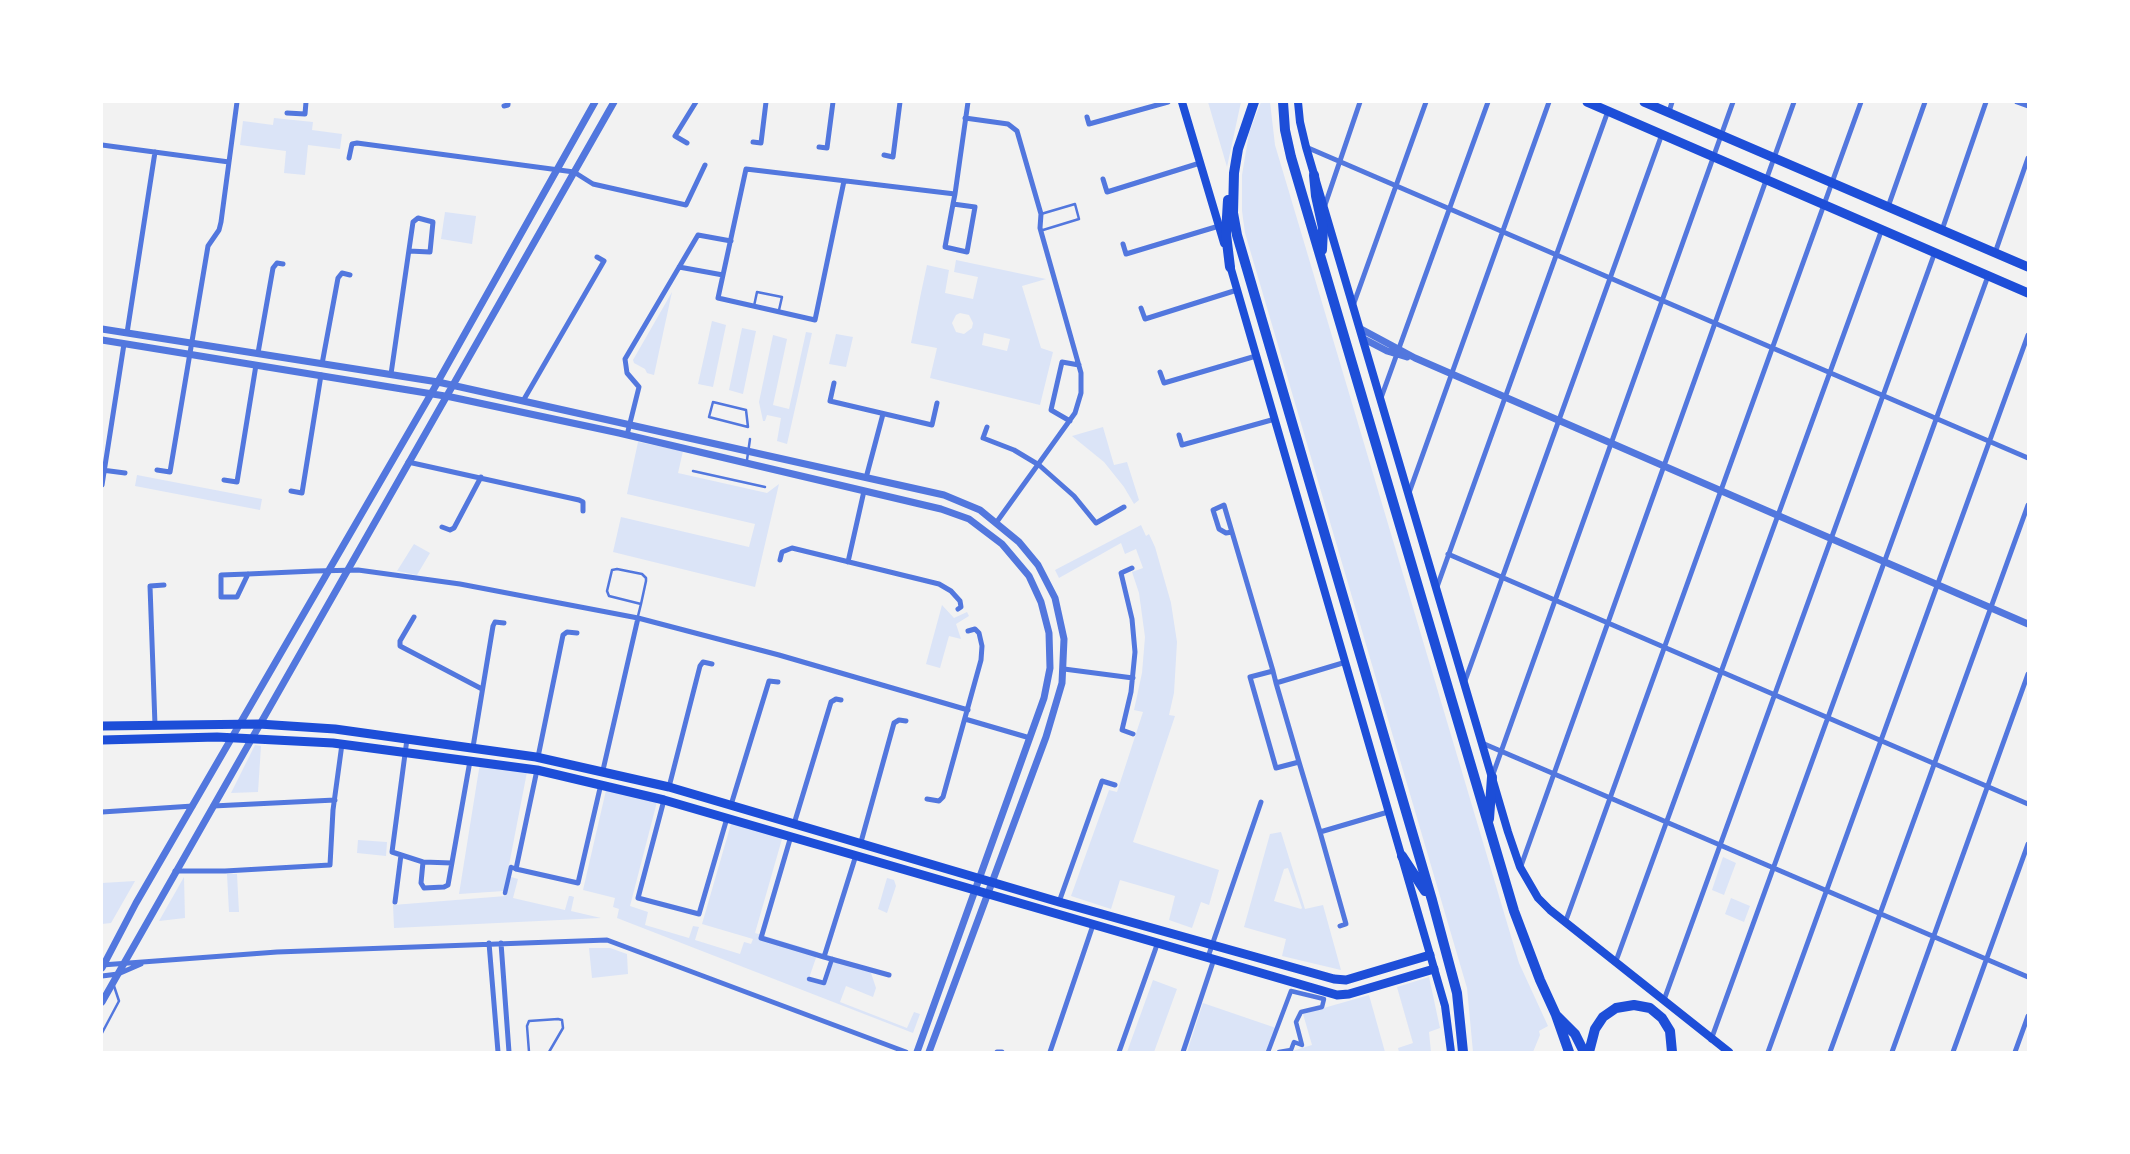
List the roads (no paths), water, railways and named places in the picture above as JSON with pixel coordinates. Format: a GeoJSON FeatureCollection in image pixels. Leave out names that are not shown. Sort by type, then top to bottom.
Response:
{"type":"FeatureCollection","features":[{"type":"Feature","properties":{"kind":"highway"},"geometry":{"type":"LineString","coordinates":[[1230,267],[1225,217],[1242,137],[1254,102]]}},
{"type":"Feature","properties":{"kind":"highway"},"geometry":{"type":"LineString","coordinates":[[1283,102],[1288,144],[1489,827],[1526,946],[1569,1052]]}},
{"type":"Feature","properties":{"kind":"highway"},"geometry":{"type":"LineString","coordinates":[[1234,173],[1233,213],[1240,248],[1432,900],[1457,993],[1463,1052]]}},
{"type":"Feature","properties":{"kind":"highway"},"geometry":{"type":"LineString","coordinates":[[1314,175],[1323,228],[1322,261]]}},
{"type":"Feature","properties":{"kind":"highway"},"geometry":{"type":"LineString","coordinates":[[1489,827],[1492,777]]}},
{"type":"Feature","properties":{"kind":"highway"},"geometry":{"type":"LineString","coordinates":[[1402,856],[1432,900]]}},
{"type":"Feature","properties":{"kind":"highway"},"geometry":{"type":"LineString","coordinates":[[1587,1052],[1595,1029],[1603,1017],[1616,1008],[1634,1005],[1650,1008],[1662,1018],[1670,1031],[1672,1052]]}},
{"type":"Feature","properties":{"kind":"highway"},"geometry":{"type":"LineString","coordinates":[[1556,1015],[1575,1034],[1587,1052]]}},
{"type":"Feature","properties":{"kind":"main road"},"geometry":{"type":"LineString","coordinates":[[1182,102],[1445,1006],[1451,1052]]}},
{"type":"Feature","properties":{"kind":"main road"},"geometry":{"type":"LineString","coordinates":[[1298,102],[1300,122],[1314,175],[1520,867],[1538,898],[1565,923],[1729,1052]]}},
{"type":"Feature","properties":{"kind":"main road"},"geometry":{"type":"LineString","coordinates":[[1587,102],[2028,293]]}},
{"type":"Feature","properties":{"kind":"main road"},"geometry":{"type":"LineString","coordinates":[[1644,102],[2028,267]]}},
{"type":"Feature","properties":{"kind":"main road"},"geometry":{"type":"LineString","coordinates":[[102,726],[259,723],[335,729],[538,757],[669,787],[1059,902],[1339,980],[1430,955]]}},
{"type":"Feature","properties":{"kind":"main road"},"geometry":{"type":"LineString","coordinates":[[102,740],[233,738],[342,744],[537,770],[664,800],[1342,995],[1434,969]]}},
{"type":"Feature","properties":{"kind":"main road"},"geometry":{"type":"LineString","coordinates":[[764,828],[768,816]]}},
{"type":"Feature","properties":{"kind":"main road"},"geometry":{"type":"LineString","coordinates":[[1124,933],[1127,921]]}},
{"type":"Feature","properties":{"kind":"street"},"geometry":{"type":"LineString","coordinates":[[157,470],[170,472],[208,246],[221,222],[237,102]]}},
{"type":"Feature","properties":{"kind":"street"},"geometry":{"type":"LineString","coordinates":[[287,113],[304,114],[306,102]]}},
{"type":"Feature","properties":{"kind":"street"},"geometry":{"type":"LineString","coordinates":[[102,966],[438,382],[595,102]]}},
{"type":"Feature","properties":{"kind":"street"},"geometry":{"type":"LineString","coordinates":[[102,1002],[614,102]]}},
{"type":"Feature","properties":{"kind":"street"},"geometry":{"type":"LineString","coordinates":[[687,143],[675,136],[696,102]]}},
{"type":"Feature","properties":{"kind":"street"},"geometry":{"type":"LineString","coordinates":[[754,142],[761,143],[766,102]]}},
{"type":"Feature","properties":{"kind":"street"},"geometry":{"type":"LineString","coordinates":[[819,147],[827,148],[833,102]]}},
{"type":"Feature","properties":{"kind":"street"},"geometry":{"type":"LineString","coordinates":[[884,155],[893,157],[900,102]]}},
{"type":"Feature","properties":{"kind":"street"},"geometry":{"type":"LineString","coordinates":[[953,204],[975,207],[967,252],[945,247],[968,102]]}},
{"type":"Feature","properties":{"kind":"street"},"geometry":{"type":"LineString","coordinates":[[1087,117],[1089,124],[1168,102]]}},
{"type":"Feature","properties":{"kind":"street"},"geometry":{"type":"LineString","coordinates":[[1325,205],[1360,102]]}},
{"type":"Feature","properties":{"kind":"street"},"geometry":{"type":"LineString","coordinates":[[1353,303],[1426,102]]}},
{"type":"Feature","properties":{"kind":"street"},"geometry":{"type":"LineString","coordinates":[[1381,398],[1488,102]]}},
{"type":"Feature","properties":{"kind":"street"},"geometry":{"type":"LineString","coordinates":[[1409,493],[1549,102]]}},
{"type":"Feature","properties":{"kind":"street"},"geometry":{"type":"LineString","coordinates":[[1669,112],[1672,102]]}},
{"type":"Feature","properties":{"kind":"street"},"geometry":{"type":"LineString","coordinates":[[1492,777],[1733,102]]}},
{"type":"Feature","properties":{"kind":"street"},"geometry":{"type":"LineString","coordinates":[[1520,867],[1794,102]]}},
{"type":"Feature","properties":{"kind":"street"},"geometry":{"type":"LineString","coordinates":[[1565,923],[1861,102]]}},
{"type":"Feature","properties":{"kind":"street"},"geometry":{"type":"LineString","coordinates":[[1888,207],[1925,102]]}},
{"type":"Feature","properties":{"kind":"street"},"geometry":{"type":"LineString","coordinates":[[1942,230],[1986,102]]}},
{"type":"Feature","properties":{"kind":"street"},"geometry":{"type":"LineString","coordinates":[[2017,102],[2028,106]]}},
{"type":"Feature","properties":{"kind":"street"},"geometry":{"type":"LineString","coordinates":[[1437,587],[1608,111]]}},
{"type":"Feature","properties":{"kind":"street"},"geometry":{"type":"LineString","coordinates":[[965,118],[1014,127],[1041,214],[1041,230],[1079,365],[1081,393],[1078,407],[996,523]]}},
{"type":"Feature","properties":{"kind":"street"},"geometry":{"type":"LineString","coordinates":[[1465,682],[1662,134]]}},
{"type":"Feature","properties":{"kind":"street"},"geometry":{"type":"LineString","coordinates":[[349,158],[354,143],[574,172],[593,184],[686,205],[705,165]]}},
{"type":"Feature","properties":{"kind":"street"},"geometry":{"type":"LineString","coordinates":[[102,145],[229,162]]}},
{"type":"Feature","properties":{"kind":"street"},"geometry":{"type":"LineString","coordinates":[[1306,147],[2028,458]]}},
{"type":"Feature","properties":{"kind":"street"},"geometry":{"type":"LineString","coordinates":[[127,333],[155,152]]}},
{"type":"Feature","properties":{"kind":"street"},"geometry":{"type":"LineString","coordinates":[[1995,253],[2028,158]]}},
{"type":"Feature","properties":{"kind":"street"},"geometry":{"type":"LineString","coordinates":[[1103,180],[1107,192],[1200,163]]}},
{"type":"Feature","properties":{"kind":"street"},"geometry":{"type":"LineString","coordinates":[[844,181],[815,320],[718,298],[746,169],[955,194]]}},
{"type":"Feature","properties":{"kind":"street"},"geometry":{"type":"LineString","coordinates":[[391,374],[409,251],[414,219],[433,222],[429,253],[409,251]]}},
{"type":"Feature","properties":{"kind":"street"},"geometry":{"type":"LineString","coordinates":[[1123,244],[1126,254],[1219,226]]}},
{"type":"Feature","properties":{"kind":"street"},"geometry":{"type":"LineString","coordinates":[[1616,961],[1882,229]]}},
{"type":"Feature","properties":{"kind":"street"},"geometry":{"type":"LineString","coordinates":[[627,435],[639,387],[627,373],[625,359],[698,235],[731,241]]}},
{"type":"Feature","properties":{"kind":"street"},"geometry":{"type":"LineString","coordinates":[[1664,1000],[1934,252]]}},
{"type":"Feature","properties":{"kind":"street"},"geometry":{"type":"LineString","coordinates":[[523,401],[604,261],[597,257]]}},
{"type":"Feature","properties":{"kind":"street"},"geometry":{"type":"LineString","coordinates":[[258,353],[273,268],[276,263],[283,264]]}},
{"type":"Feature","properties":{"kind":"street"},"geometry":{"type":"LineString","coordinates":[[680,267],[723,275]]}},
{"type":"Feature","properties":{"kind":"street"},"geometry":{"type":"LineString","coordinates":[[322,364],[338,278],[342,274],[349,275]]}},
{"type":"Feature","properties":{"kind":"street"},"geometry":{"type":"LineString","coordinates":[[1711,1040],[1988,275]]}},
{"type":"Feature","properties":{"kind":"street"},"geometry":{"type":"LineString","coordinates":[[1141,308],[1145,319],[1237,290]]}},
{"type":"Feature","properties":{"kind":"street"},"geometry":{"type":"LineString","coordinates":[[102,329],[453,385],[944,495],[980,510],[996,523],[1029,554],[1048,582],[1061,619],[1064,669],[1058,703],[929,1052]]}},
{"type":"Feature","properties":{"kind":"street"},"geometry":{"type":"LineString","coordinates":[[1361,329],[1396,351]]}},
{"type":"Feature","properties":{"kind":"street"},"geometry":{"type":"LineString","coordinates":[[1768,1052],[2028,335]]}},
{"type":"Feature","properties":{"kind":"street"},"geometry":{"type":"LineString","coordinates":[[1364,339],[1415,358],[2028,624]]}},
{"type":"Feature","properties":{"kind":"street"},"geometry":{"type":"LineString","coordinates":[[102,340],[446,396],[627,435],[941,509],[969,519],[1002,544],[1016,559],[1035,588],[1049,634],[1050,668],[1044,698],[917,1052]]}},
{"type":"Feature","properties":{"kind":"street"},"geometry":{"type":"LineString","coordinates":[[102,485],[124,344]]}},
{"type":"Feature","properties":{"kind":"street"},"geometry":{"type":"LineString","coordinates":[[1160,372],[1164,383],[1256,356]]}},
{"type":"Feature","properties":{"kind":"street"},"geometry":{"type":"LineString","coordinates":[[1070,421],[1051,410],[1062,362],[1079,365]]}},
{"type":"Feature","properties":{"kind":"street"},"geometry":{"type":"LineString","coordinates":[[224,480],[237,482],[256,365]]}},
{"type":"Feature","properties":{"kind":"street"},"geometry":{"type":"LineString","coordinates":[[291,491],[302,493],[321,375]]}},
{"type":"Feature","properties":{"kind":"street"},"geometry":{"type":"LineString","coordinates":[[834,383],[830,401],[932,425],[937,403]]}},
{"type":"Feature","properties":{"kind":"street"},"geometry":{"type":"LineString","coordinates":[[866,478],[883,414]]}},
{"type":"Feature","properties":{"kind":"street"},"geometry":{"type":"LineString","coordinates":[[579,425],[581,415]]}},
{"type":"Feature","properties":{"kind":"street"},"geometry":{"type":"LineString","coordinates":[[1179,435],[1182,445],[1275,419]]}},
{"type":"Feature","properties":{"kind":"street"},"geometry":{"type":"LineString","coordinates":[[987,426],[983,438],[1014,450],[1039,465],[1074,496],[1096,523],[1124,507]]}},
{"type":"Feature","properties":{"kind":"street"},"geometry":{"type":"LineString","coordinates":[[408,461],[579,500],[583,502],[583,511]]}},
{"type":"Feature","properties":{"kind":"street"},"geometry":{"type":"LineString","coordinates":[[813,479],[817,467]]}},
{"type":"Feature","properties":{"kind":"street"},"geometry":{"type":"LineString","coordinates":[[103,470],[125,473]]}},
{"type":"Feature","properties":{"kind":"street"},"geometry":{"type":"LineString","coordinates":[[442,527],[450,530],[454,528],[481,477]]}},
{"type":"Feature","properties":{"kind":"street"},"geometry":{"type":"LineString","coordinates":[[848,562],[864,491]]}},
{"type":"Feature","properties":{"kind":"street"},"geometry":{"type":"LineString","coordinates":[[941,509],[944,495]]}},
{"type":"Feature","properties":{"kind":"street"},"geometry":{"type":"LineString","coordinates":[[1232,532],[1226,533],[1219,529],[1213,510],[1224,505],[1232,532],[1273,671],[1299,762],[1320,832],[1346,924],[1340,926]]}},
{"type":"Feature","properties":{"kind":"street"},"geometry":{"type":"LineString","coordinates":[[1830,1052],[2028,505]]}},
{"type":"Feature","properties":{"kind":"street"},"geometry":{"type":"LineString","coordinates":[[780,560],[782,552],[789,548],[939,584],[956,595],[961,605],[958,609]]}},
{"type":"Feature","properties":{"kind":"street"},"geometry":{"type":"LineString","coordinates":[[1448,554],[2028,804]]}},
{"type":"Feature","properties":{"kind":"street"},"geometry":{"type":"LineString","coordinates":[[1132,568],[1121,573],[1132,619],[1133,678],[1122,730],[1133,734]]}},
{"type":"Feature","properties":{"kind":"street"},"geometry":{"type":"LineString","coordinates":[[248,574],[237,597],[221,597],[221,575],[346,570],[479,587],[638,618],[779,655],[968,710]]}},
{"type":"Feature","properties":{"kind":"street"},"geometry":{"type":"LineString","coordinates":[[1035,588],[1048,582]]}},
{"type":"Feature","properties":{"kind":"street"},"geometry":{"type":"LineString","coordinates":[[155,724],[150,586],[163,585]]}},
{"type":"Feature","properties":{"kind":"street"},"geometry":{"type":"LineString","coordinates":[[414,618],[400,640],[400,646],[482,690]]}},
{"type":"Feature","properties":{"kind":"street"},"geometry":{"type":"LineString","coordinates":[[603,771],[638,618]]}},
{"type":"Feature","properties":{"kind":"street"},"geometry":{"type":"LineString","coordinates":[[473,747],[494,623],[504,623]]}},
{"type":"Feature","properties":{"kind":"street"},"geometry":{"type":"LineString","coordinates":[[927,799],[939,801],[943,797],[968,710],[982,652],[977,630],[973,628],[968,631]]}},
{"type":"Feature","properties":{"kind":"street"},"geometry":{"type":"LineString","coordinates":[[538,757],[563,635],[567,632],[577,634]]}},
{"type":"Feature","properties":{"kind":"street"},"geometry":{"type":"LineString","coordinates":[[669,787],[700,666],[703,662],[712,664]]}},
{"type":"Feature","properties":{"kind":"street"},"geometry":{"type":"LineString","coordinates":[[1276,683],[1346,662]]}},
{"type":"Feature","properties":{"kind":"street"},"geometry":{"type":"LineString","coordinates":[[1064,669],[1133,678]]}},
{"type":"Feature","properties":{"kind":"street"},"geometry":{"type":"LineString","coordinates":[[1273,671],[1250,677],[1259,711],[1276,768],[1299,762]]}},
{"type":"Feature","properties":{"kind":"street"},"geometry":{"type":"LineString","coordinates":[[1892,1052],[2028,674]]}},
{"type":"Feature","properties":{"kind":"street"},"geometry":{"type":"LineString","coordinates":[[731,805],[769,681],[778,682]]}},
{"type":"Feature","properties":{"kind":"street"},"geometry":{"type":"LineString","coordinates":[[1044,698],[1058,703]]}},
{"type":"Feature","properties":{"kind":"street"},"geometry":{"type":"LineString","coordinates":[[794,824],[831,702],[841,700]]}},
{"type":"Feature","properties":{"kind":"street"},"geometry":{"type":"LineString","coordinates":[[965,719],[1030,738]]}},
{"type":"Feature","properties":{"kind":"street"},"geometry":{"type":"LineString","coordinates":[[862,842],[894,723],[899,720],[906,721]]}},
{"type":"Feature","properties":{"kind":"street"},"geometry":{"type":"LineString","coordinates":[[407,739],[392,852],[423,862],[452,863]]}},
{"type":"Feature","properties":{"kind":"street"},"geometry":{"type":"LineString","coordinates":[[1482,743],[2028,977]]}},
{"type":"Feature","properties":{"kind":"street"},"geometry":{"type":"LineString","coordinates":[[175,871],[211,872],[330,865],[342,744]]}},
{"type":"Feature","properties":{"kind":"street"},"geometry":{"type":"LineString","coordinates":[[423,862],[421,883],[427,889],[448,885],[470,761]]}},
{"type":"Feature","properties":{"kind":"street"},"geometry":{"type":"LineString","coordinates":[[516,869],[537,770]]}},
{"type":"Feature","properties":{"kind":"street"},"geometry":{"type":"LineString","coordinates":[[1059,902],[1102,781],[1115,785]]}},
{"type":"Feature","properties":{"kind":"street"},"geometry":{"type":"LineString","coordinates":[[505,893],[511,867],[578,883],[601,784]]}},
{"type":"Feature","properties":{"kind":"street"},"geometry":{"type":"LineString","coordinates":[[213,806],[335,800]]}},
{"type":"Feature","properties":{"kind":"street"},"geometry":{"type":"LineString","coordinates":[[664,800],[638,898],[699,914],[727,818]]}},
{"type":"Feature","properties":{"kind":"street"},"geometry":{"type":"LineString","coordinates":[[1183,1052],[1213,944],[1261,802]]}},
{"type":"Feature","properties":{"kind":"street"},"geometry":{"type":"LineString","coordinates":[[102,812],[194,806]]}},
{"type":"Feature","properties":{"kind":"street"},"geometry":{"type":"LineString","coordinates":[[1320,832],[1388,811]]}},
{"type":"Feature","properties":{"kind":"street"},"geometry":{"type":"LineString","coordinates":[[790,836],[761,938],[889,975]]}},
{"type":"Feature","properties":{"kind":"street"},"geometry":{"type":"LineString","coordinates":[[1953,1052],[2028,844]]}},
{"type":"Feature","properties":{"kind":"street"},"geometry":{"type":"LineString","coordinates":[[395,902],[401,855]]}},
{"type":"Feature","properties":{"kind":"street"},"geometry":{"type":"LineString","coordinates":[[824,957],[856,855]]}},
{"type":"Feature","properties":{"kind":"street"},"geometry":{"type":"LineString","coordinates":[[1050,1052],[1093,925]]}},
{"type":"Feature","properties":{"kind":"street"},"geometry":{"type":"LineString","coordinates":[[102,966],[277,951],[591,939],[612,941],[906,1052]]}},
{"type":"Feature","properties":{"kind":"street"},"geometry":{"type":"LineString","coordinates":[[1119,1052],[1157,942]]}},
{"type":"Feature","properties":{"kind":"street"},"geometry":{"type":"LineString","coordinates":[[489,943],[498,1052]]}},
{"type":"Feature","properties":{"kind":"street"},"geometry":{"type":"LineString","coordinates":[[501,943],[509,1052]]}},
{"type":"Feature","properties":{"kind":"street"},"geometry":{"type":"LineString","coordinates":[[809,979],[824,983],[832,960]]}},
{"type":"Feature","properties":{"kind":"street"},"geometry":{"type":"LineString","coordinates":[[102,976],[118,974],[148,961]]}},
{"type":"Feature","properties":{"kind":"street"},"geometry":{"type":"LineString","coordinates":[[1268,1052],[1291,990],[1324,999],[1322,1007],[1301,1012],[1296,1022],[1302,1045],[1294,1042],[1291,1050],[1279,1052]]}},
{"type":"Feature","properties":{"kind":"street"},"geometry":{"type":"LineString","coordinates":[[2015,1052],[2028,1016]]}},
{"type":"Feature","properties":{"kind":"lane"},"geometry":{"type":"LineString","coordinates":[[1041,214],[1075,204],[1079,219],[1041,230]]}},
{"type":"Feature","properties":{"kind":"lane"},"geometry":{"type":"LineString","coordinates":[[754,306],[757,292],[782,298],[778,312]]}},
{"type":"Feature","properties":{"kind":"lane"},"geometry":{"type":"LineString","coordinates":[[713,402],[746,410],[748,427],[709,417],[713,402]]}},
{"type":"Feature","properties":{"kind":"lane"},"geometry":{"type":"LineString","coordinates":[[746,463],[750,439]]}},
{"type":"Feature","properties":{"kind":"lane"},"geometry":{"type":"LineString","coordinates":[[693,471],[765,487]]}},
{"type":"Feature","properties":{"kind":"lane"},"geometry":{"type":"LineString","coordinates":[[638,618],[641,604],[646,580],[645,575],[612,570],[607,591],[609,596],[641,604]]}},
{"type":"Feature","properties":{"kind":"lane"},"geometry":{"type":"LineString","coordinates":[[102,1033],[119,1001],[112,982]]}},
{"type":"Feature","properties":{"kind":"lane"},"geometry":{"type":"LineString","coordinates":[[529,1052],[529,1021],[562,1020],[563,1028],[550,1052]]}}]}
